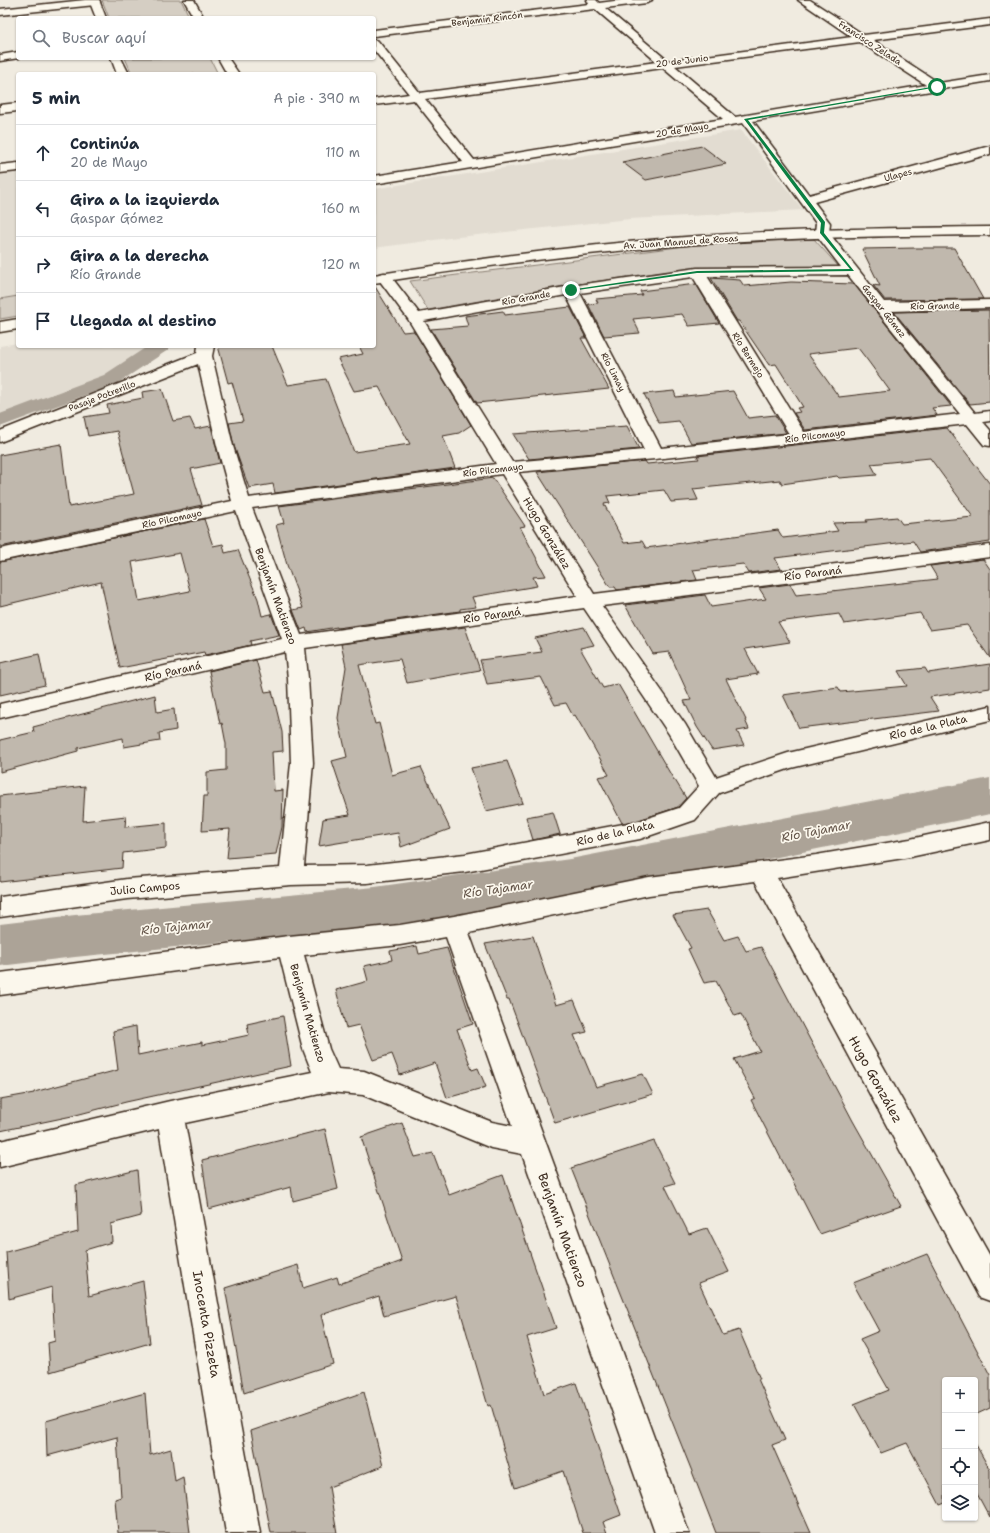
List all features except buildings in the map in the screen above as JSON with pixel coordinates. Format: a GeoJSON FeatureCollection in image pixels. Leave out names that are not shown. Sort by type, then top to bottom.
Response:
{"type":"FeatureCollection","features":[{"type":"Feature","properties":{"kind":"street"},"geometry":{"type":"LineString","coordinates":[[189,0],[198,16]]}},
{"type":"Feature","properties":{"kind":"street","name":"Benjamín Rincón"},"geometry":{"type":"LineString","coordinates":[[376,33],[593,3],[647,0]]}},
{"type":"Feature","properties":{"kind":"street","name":"Francisco Zelada"},"geometry":{"type":"LineString","coordinates":[[803,0],[937,87]]}},
{"type":"Feature","properties":{"kind":"street"},"geometry":{"type":"LineString","coordinates":[[0,12],[94,1],[100,16]]}},
{"type":"Feature","properties":{"kind":"street"},"geometry":{"type":"LineString","coordinates":[[593,3],[733,121]]}},
{"type":"Feature","properties":{"kind":"street","name":"20 de Junio"},"geometry":{"type":"LineString","coordinates":[[376,102],[664,63],[990,22]]}},
{"type":"Feature","properties":{"kind":"street"},"geometry":{"type":"LineString","coordinates":[[376,46],[471,164]]}},
{"type":"Feature","properties":{"kind":"street"},"geometry":{"type":"LineString","coordinates":[[0,58],[16,56]]}},
{"type":"Feature","properties":{"kind":"street"},"geometry":{"type":"LineString","coordinates":[[117,60],[121,72]]}},
{"type":"Feature","properties":{"kind":"street"},"geometry":{"type":"LineString","coordinates":[[224,60],[232,72]]}},
{"type":"Feature","properties":{"kind":"street","name":"20 de Mayo"},"geometry":{"type":"LineString","coordinates":[[376,180],[974,80],[987,84]]}},
{"type":"Feature","properties":{"kind":"street"},"geometry":{"type":"LineString","coordinates":[[0,109],[16,107]]}},
{"type":"Feature","properties":{"kind":"street","name":"Gaspar Gómez"},"geometry":{"type":"LineString","coordinates":[[746,119],[806,200],[823,228],[880,307],[972,417],[990,441]]}},
{"type":"Feature","properties":{"kind":"street","name":"Ulapes"},"geometry":{"type":"LineString","coordinates":[[806,200],[990,150]]}},
{"type":"Feature","properties":{"kind":"street"},"geometry":{"type":"LineString","coordinates":[[0,169],[16,166]]}},
{"type":"Feature","properties":{"kind":"street","name":"Av. Juan Manuel de Rosas"},"geometry":{"type":"LineString","coordinates":[[377,275],[597,248],[736,237],[823,228],[990,222]]}},
{"type":"Feature","properties":{"kind":"street","name":"Av. Juan Manuel de Rosas"},"geometry":{"type":"LineString","coordinates":[[823,228],[990,231]]}},
{"type":"Feature","properties":{"kind":"street","name":"Río Grande"},"geometry":{"type":"LineString","coordinates":[[415,318],[571,290],[697,272],[853,271]]}},
{"type":"Feature","properties":{"kind":"street","name":"Río Bermejo"},"geometry":{"type":"LineString","coordinates":[[697,272],[800,437]]}},
{"type":"Feature","properties":{"kind":"street","name":"Hugo González"},"geometry":{"type":"LineString","coordinates":[[377,275],[415,318],[589,601],[677,729],[712,787]]}},
{"type":"Feature","properties":{"kind":"street","name":"Río Limay"},"geometry":{"type":"LineString","coordinates":[[571,290],[655,454]]}},
{"type":"Feature","properties":{"kind":"street","name":"Río Grande"},"geometry":{"type":"LineString","coordinates":[[880,307],[990,304]]}},
{"type":"Feature","properties":{"kind":"street"},"geometry":{"type":"LineString","coordinates":[[0,327],[16,324]]}},
{"type":"Feature","properties":{"kind":"street"},"geometry":{"type":"LineString","coordinates":[[0,337],[16,335]]}},
{"type":"Feature","properties":{"kind":"street","name":"Pasaje Potrerillo"},"geometry":{"type":"LineString","coordinates":[[0,437],[205,351]]}},
{"type":"Feature","properties":{"kind":"street","name":"Benjamín Matienzo"},"geometry":{"type":"LineString","coordinates":[[205,351],[225,446],[242,504],[294,643],[298,678],[302,763],[291,876]]}},
{"type":"Feature","properties":{"kind":"street","name":"Río Pilcomayo"},"geometry":{"type":"LineString","coordinates":[[0,555],[242,504],[507,468],[655,454],[990,416]]}},
{"type":"Feature","properties":{"kind":"street","name":"Río Paraná"},"geometry":{"type":"LineString","coordinates":[[0,711],[294,643],[589,601],[990,551]]}},
{"type":"Feature","properties":{"kind":"street","name":"Río de la Plata"},"geometry":{"type":"LineString","coordinates":[[291,876],[367,874],[465,864],[640,830],[687,814],[712,787],[788,761],[990,713]]}},
{"type":"Feature","properties":{"kind":"street"},"geometry":{"type":"LineString","coordinates":[[0,984],[289,946],[400,935],[454,926],[649,886],[761,871],[902,849],[990,831]]}},
{"type":"Feature","properties":{"kind":"street","name":"Hugo González"},"geometry":{"type":"LineString","coordinates":[[761,871],[990,1286]]}},
{"type":"Feature","properties":{"kind":"street","name":"Julio Campos"},"geometry":{"type":"LineString","coordinates":[[0,907],[127,889],[291,876]]}},
{"type":"Feature","properties":{"kind":"street","name":"Benjamín Matienzo"},"geometry":{"type":"LineString","coordinates":[[454,926],[672,1533]]}},
{"type":"Feature","properties":{"kind":"street","name":"Benjamín Matienzo"},"geometry":{"type":"LineString","coordinates":[[289,946],[316,1049],[329,1080]]}},
{"type":"Feature","properties":{"kind":"street"},"geometry":{"type":"LineString","coordinates":[[0,1154],[170,1114],[329,1080],[364,1083],[491,1135],[531,1143]]}},
{"type":"Feature","properties":{"kind":"street","name":"Inocenta Pizzeta"},"geometry":{"type":"LineString","coordinates":[[170,1114],[243,1533]]}},
{"type":"Feature","properties":{"kind":"shaded area"},"geometry":{"type":"Polygon","coordinates":[[[102,0],[181,0],[189,16],[108,16],[102,0]]]}},
{"type":"Feature","properties":{"kind":"shaded area"},"geometry":{"type":"Polygon","coordinates":[[[126,60],[211,60],[217,72],[131,72],[126,60]]]}},
{"type":"Feature","properties":{"kind":"shaded area"},"geometry":{"type":"Polygon","coordinates":[[[741,130],[803,210],[630,219],[449,238],[376,248],[376,189],[741,130]]]}},
{"type":"Feature","properties":{"kind":"shaded area"},"geometry":{"type":"Polygon","coordinates":[[[16,172],[16,296],[0,299],[0,174],[16,172]]]}},
{"type":"Feature","properties":{"kind":"shaded area"},"geometry":{"type":"Polygon","coordinates":[[[814,239],[838,266],[694,268],[564,286],[428,310],[410,281],[694,245],[814,239]]]}},
{"type":"Feature","properties":{"kind":"shaded area"},"geometry":{"type":"Polygon","coordinates":[[[16,296],[16,316],[0,319],[0,299],[16,296]]]}},
{"type":"Feature","properties":{"kind":"shaded area"},"geometry":{"type":"Polygon","coordinates":[[[16,343],[16,348],[150,348],[113,372],[0,418],[0,346],[16,343]]]}},
{"type":"Feature","properties":{"kind":"waterway"},"geometry":{"type":"LineString","coordinates":[[0,421],[111,379],[158,348]]}},
{"type":"Feature","properties":{"kind":"waterway","name":"Río Tajamar"},"geometry":{"type":"LineString","coordinates":[[0,945],[75,936],[375,907],[570,879],[990,796]]}},
{"type":"Feature","properties":{"kind":"route"},"geometry":{"type":"LineString","coordinates":[[571,290],[697,272],[765,270],[853,271],[822,233],[823,223],[746,119],[937,87]]}}]}
